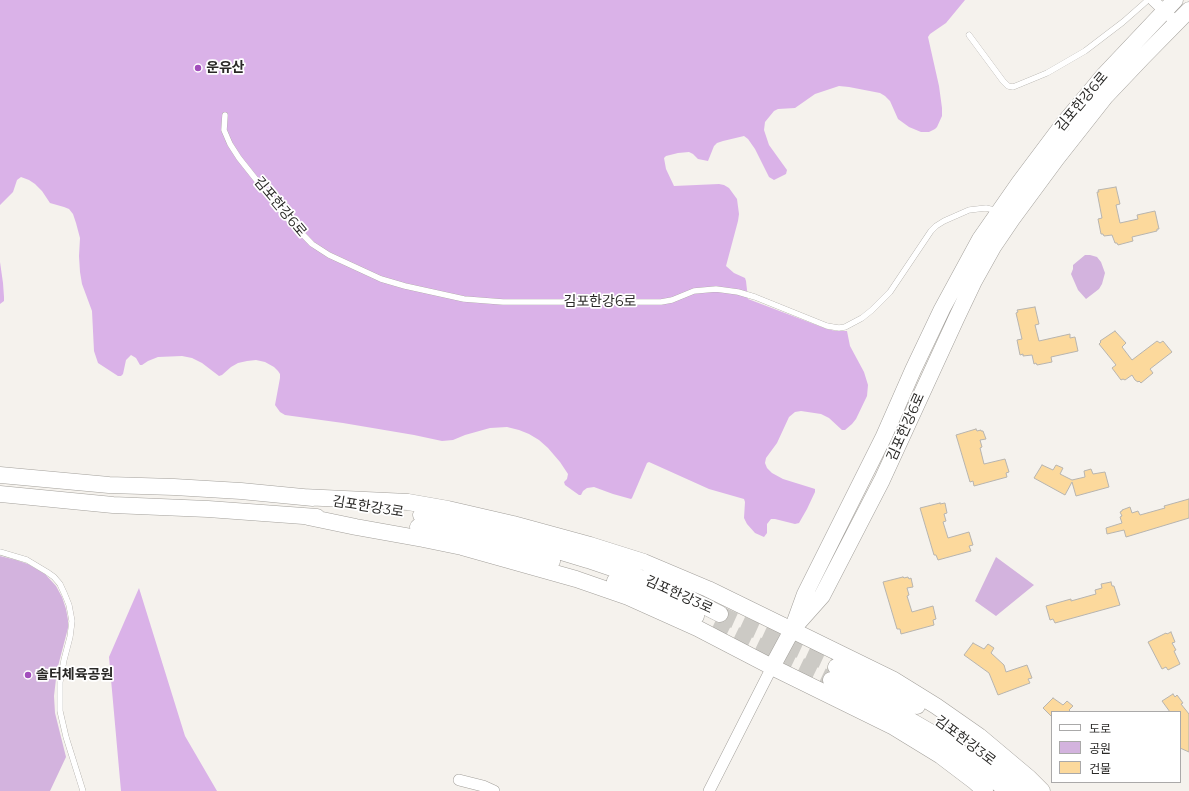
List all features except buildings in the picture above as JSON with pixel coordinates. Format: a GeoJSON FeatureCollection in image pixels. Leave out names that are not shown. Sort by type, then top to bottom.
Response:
{"type":"FeatureCollection","features":[{"type":"Feature","properties":{"kind":"street"},"geometry":{"type":"LineString","coordinates":[[1164,4],[1176,22]]}},
{"type":"Feature","properties":{"kind":"street","name":"김포한강6로"},"geometry":{"type":"LineString","coordinates":[[772,667],[792,630],[822,596],[882,480],[934,364],[974,281],[993,247],[1019,183],[1064,123],[1164,4]]}},
{"type":"Feature","properties":{"kind":"street","name":"김포한강6로"},"geometry":{"type":"LineString","coordinates":[[1005,215],[1057,158],[1105,97],[1189,10]]}},
{"type":"Feature","properties":{"kind":"street","name":"김포한강3로"},"geometry":{"type":"LineString","coordinates":[[0,475],[109,485],[197,488],[302,497],[452,521],[519,539],[644,579],[684,596],[716,625]]}},
{"type":"Feature","properties":{"kind":"street"},"geometry":{"type":"LineString","coordinates":[[0,494],[113,505],[208,509],[308,517],[356,527],[423,538],[462,547],[576,579],[628,597],[697,628],[716,625],[726,620],[732,601]]}},
{"type":"Feature","properties":{"kind":"street"},"geometry":{"type":"LineString","coordinates":[[302,497],[408,502],[448,509],[513,524],[590,545],[644,562],[677,576],[792,630],[832,673],[892,726],[941,756],[986,791]]}},
{"type":"Feature","properties":{"kind":"street"},"geometry":{"type":"LineString","coordinates":[[716,625],[772,667],[894,680],[980,736],[1042,791]]}},
{"type":"Feature","properties":{"kind":"street"},"geometry":{"type":"LineString","coordinates":[[709,791],[772,667]]}},
{"type":"Feature","properties":{"kind":"street","name":"김포한강3로"},"geometry":{"type":"LineString","coordinates":[[832,673],[932,733],[970,759],[1006,791]]}},
{"type":"Feature","properties":{"kind":"street","name":"김포한강3로"},"geometry":{"type":"LineString","coordinates":[[832,673],[886,690],[914,705],[974,745],[1025,791]]}},
{"type":"Feature","properties":{"kind":"street"},"geometry":{"type":"LineString","coordinates":[[459,780],[483,786],[494,791]]}},
{"type":"Feature","properties":{"kind":"lane"},"geometry":{"type":"LineString","coordinates":[[969,35],[1008,86],[1013,87],[1046,73],[1085,51],[1123,22],[1148,0]]}},
{"type":"Feature","properties":{"kind":"lane","name":"김포한강6로"},"geometry":{"type":"LineString","coordinates":[[225,115],[224,130],[230,144],[239,158],[285,216],[312,244],[329,255],[381,279],[412,288],[464,299],[503,302],[661,302],[672,300],[694,291],[716,289],[738,292],[755,297],[827,326],[839,328],[845,327],[867,314],[890,292],[928,235],[936,226],[969,210],[986,208],[1005,215]]}},
{"type":"Feature","properties":{"kind":"lane"},"geometry":{"type":"LineString","coordinates":[[0,552],[27,560],[47,572],[60,584],[66,595],[72,622],[60,682],[60,711],[66,737],[83,791]]}},
{"type":"Feature","properties":{"kind":"green space"},"geometry":{"type":"Polygon","coordinates":[[[1085,255],[1097,257],[1101,262],[1105,273],[1099,289],[1086,299],[1078,290],[1071,274],[1073,265],[1085,255]]]}},
{"type":"Feature","properties":{"kind":"green space","name":"솔터체육공원"},"geometry":{"type":"Polygon","coordinates":[[[0,556],[28,564],[45,574],[56,586],[66,609],[68,628],[57,670],[54,696],[55,713],[66,757],[50,791],[0,791],[0,556]]]}},
{"type":"Feature","properties":{"kind":"green space"},"geometry":{"type":"Polygon","coordinates":[[[996,557],[1034,585],[996,616],[975,601],[996,557]]]}},
{"type":"Feature","properties":{"kind":"shaded area"},"geometry":{"type":"Polygon","coordinates":[[[0,0],[965,0],[946,23],[928,37],[939,86],[942,108],[942,116],[935,129],[929,132],[921,132],[909,127],[898,119],[890,101],[880,93],[839,86],[815,94],[795,108],[778,109],[774,111],[765,122],[764,130],[769,145],[787,170],[786,174],[774,180],[769,177],[755,149],[744,136],[717,143],[714,146],[708,161],[698,159],[689,152],[678,153],[666,156],[664,158],[666,169],[674,186],[724,185],[729,188],[737,199],[739,214],[738,221],[726,266],[734,273],[745,278],[748,299],[827,329],[847,331],[850,346],[864,372],[868,385],[867,396],[856,419],[845,430],[842,430],[829,418],[821,414],[801,411],[795,412],[789,417],[777,443],[766,458],[765,463],[767,468],[772,473],[783,479],[815,489],[815,492],[799,523],[795,524],[771,519],[767,524],[767,533],[764,537],[755,533],[747,524],[744,518],[744,499],[709,489],[649,462],[647,463],[631,499],[594,487],[587,488],[581,495],[579,495],[565,485],[564,482],[567,479],[568,474],[548,448],[539,440],[519,430],[507,427],[490,428],[453,440],[442,441],[343,423],[285,415],[280,412],[275,405],[280,374],[274,367],[265,362],[256,360],[238,363],[219,376],[202,363],[192,358],[182,356],[158,357],[140,365],[136,358],[131,355],[126,360],[123,374],[121,376],[118,376],[98,363],[94,351],[92,311],[82,284],[80,272],[80,238],[73,214],[69,209],[50,203],[35,184],[21,177],[17,180],[13,192],[0,205],[0,0]]]}},
{"type":"Feature","properties":{"kind":"shaded area"},"geometry":{"type":"Polygon","coordinates":[[[0,262],[4,301],[0,304],[0,262]]]}},
{"type":"Feature","properties":{"kind":"shaded area"},"geometry":{"type":"Polygon","coordinates":[[[139,588],[185,736],[217,791],[121,791],[109,657],[139,588]]]}},
{"type":"Feature","properties":{"kind":"tunnel"},"geometry":{"type":"LineString","coordinates":[[720,614],[836,667]]}},
{"type":"Feature","properties":{"kind":"tunnel"},"geometry":{"type":"LineString","coordinates":[[714,624],[831,680]]}},
{"type":"Feature","properties":{"kind":"place","name":"운유산"},"geometry":{"type":"Point","coordinates":[198,68]}},
{"type":"Feature","properties":{"kind":"place","name":"솔터체육공원"},"geometry":{"type":"Point","coordinates":[28,675]}}]}
